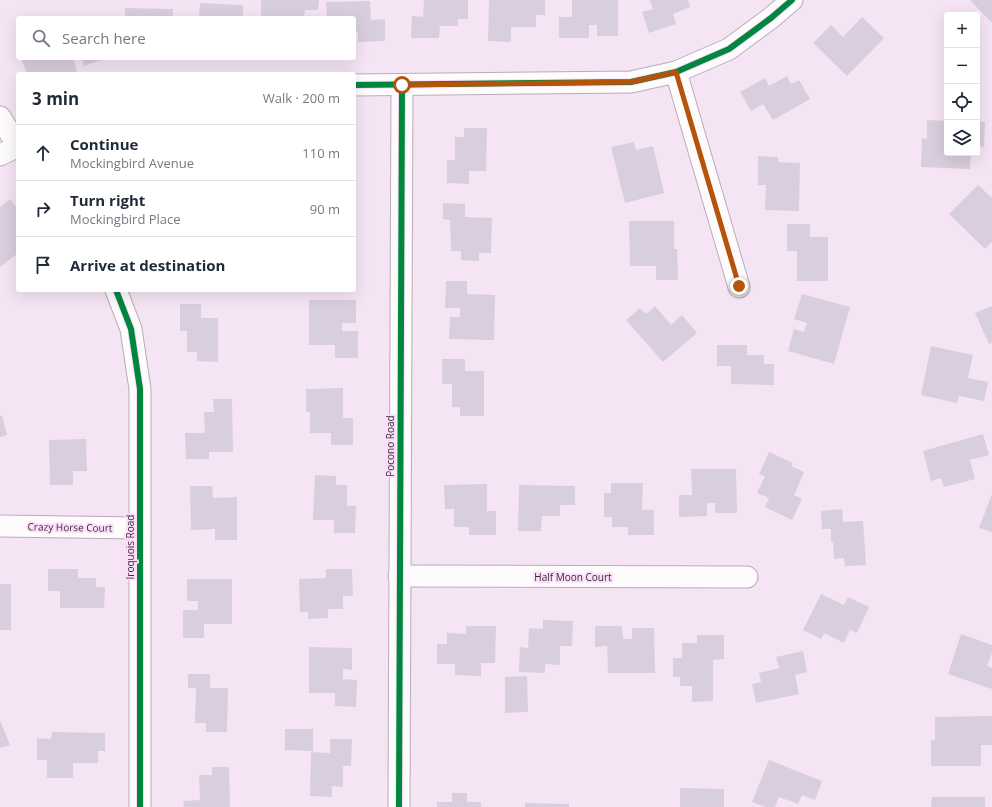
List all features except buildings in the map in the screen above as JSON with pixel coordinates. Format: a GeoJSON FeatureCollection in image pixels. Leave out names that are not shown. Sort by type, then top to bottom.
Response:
{"type":"FeatureCollection","features":[{"type":"Feature","properties":{"kind":"street"},"geometry":{"type":"LineString","coordinates":[[356,85],[631,82],[676,72],[729,48],[771,18],[792,0]]}},
{"type":"Feature","properties":{"kind":"street"},"geometry":{"type":"LineString","coordinates":[[676,72],[739,286]]}},
{"type":"Feature","properties":{"kind":"street","name":"Pocono Road"},"geometry":{"type":"LineString","coordinates":[[399,807],[402,85]]}},
{"type":"Feature","properties":{"kind":"street"},"geometry":{"type":"LineString","coordinates":[[0,117],[16,143]]}},
{"type":"Feature","properties":{"kind":"street"},"geometry":{"type":"LineString","coordinates":[[0,155],[16,147]]}},
{"type":"Feature","properties":{"kind":"street","name":"Iroquois Road"},"geometry":{"type":"LineString","coordinates":[[117,292],[131,329],[140,389],[140,807]]}},
{"type":"Feature","properties":{"kind":"street","name":"Crazy Horse Court"},"geometry":{"type":"LineString","coordinates":[[0,526],[140,528]]}},
{"type":"Feature","properties":{"kind":"street","name":"Half Moon Court"},"geometry":{"type":"LineString","coordinates":[[399,576],[747,578]]}},
{"type":"Feature","properties":{"kind":"cycle path"},"geometry":{"type":"LineString","coordinates":[[356,85],[631,82],[676,72],[729,49],[771,18],[792,0]]}},
{"type":"Feature","properties":{"kind":"cycle path"},"geometry":{"type":"LineString","coordinates":[[399,807],[402,85]]}},
{"type":"Feature","properties":{"kind":"cycle path"},"geometry":{"type":"LineString","coordinates":[[117,292],[131,329],[140,389],[140,807]]}},
{"type":"Feature","properties":{"kind":"route"},"geometry":{"type":"LineString","coordinates":[[402,85],[631,82],[676,72],[739,286]]}}]}
